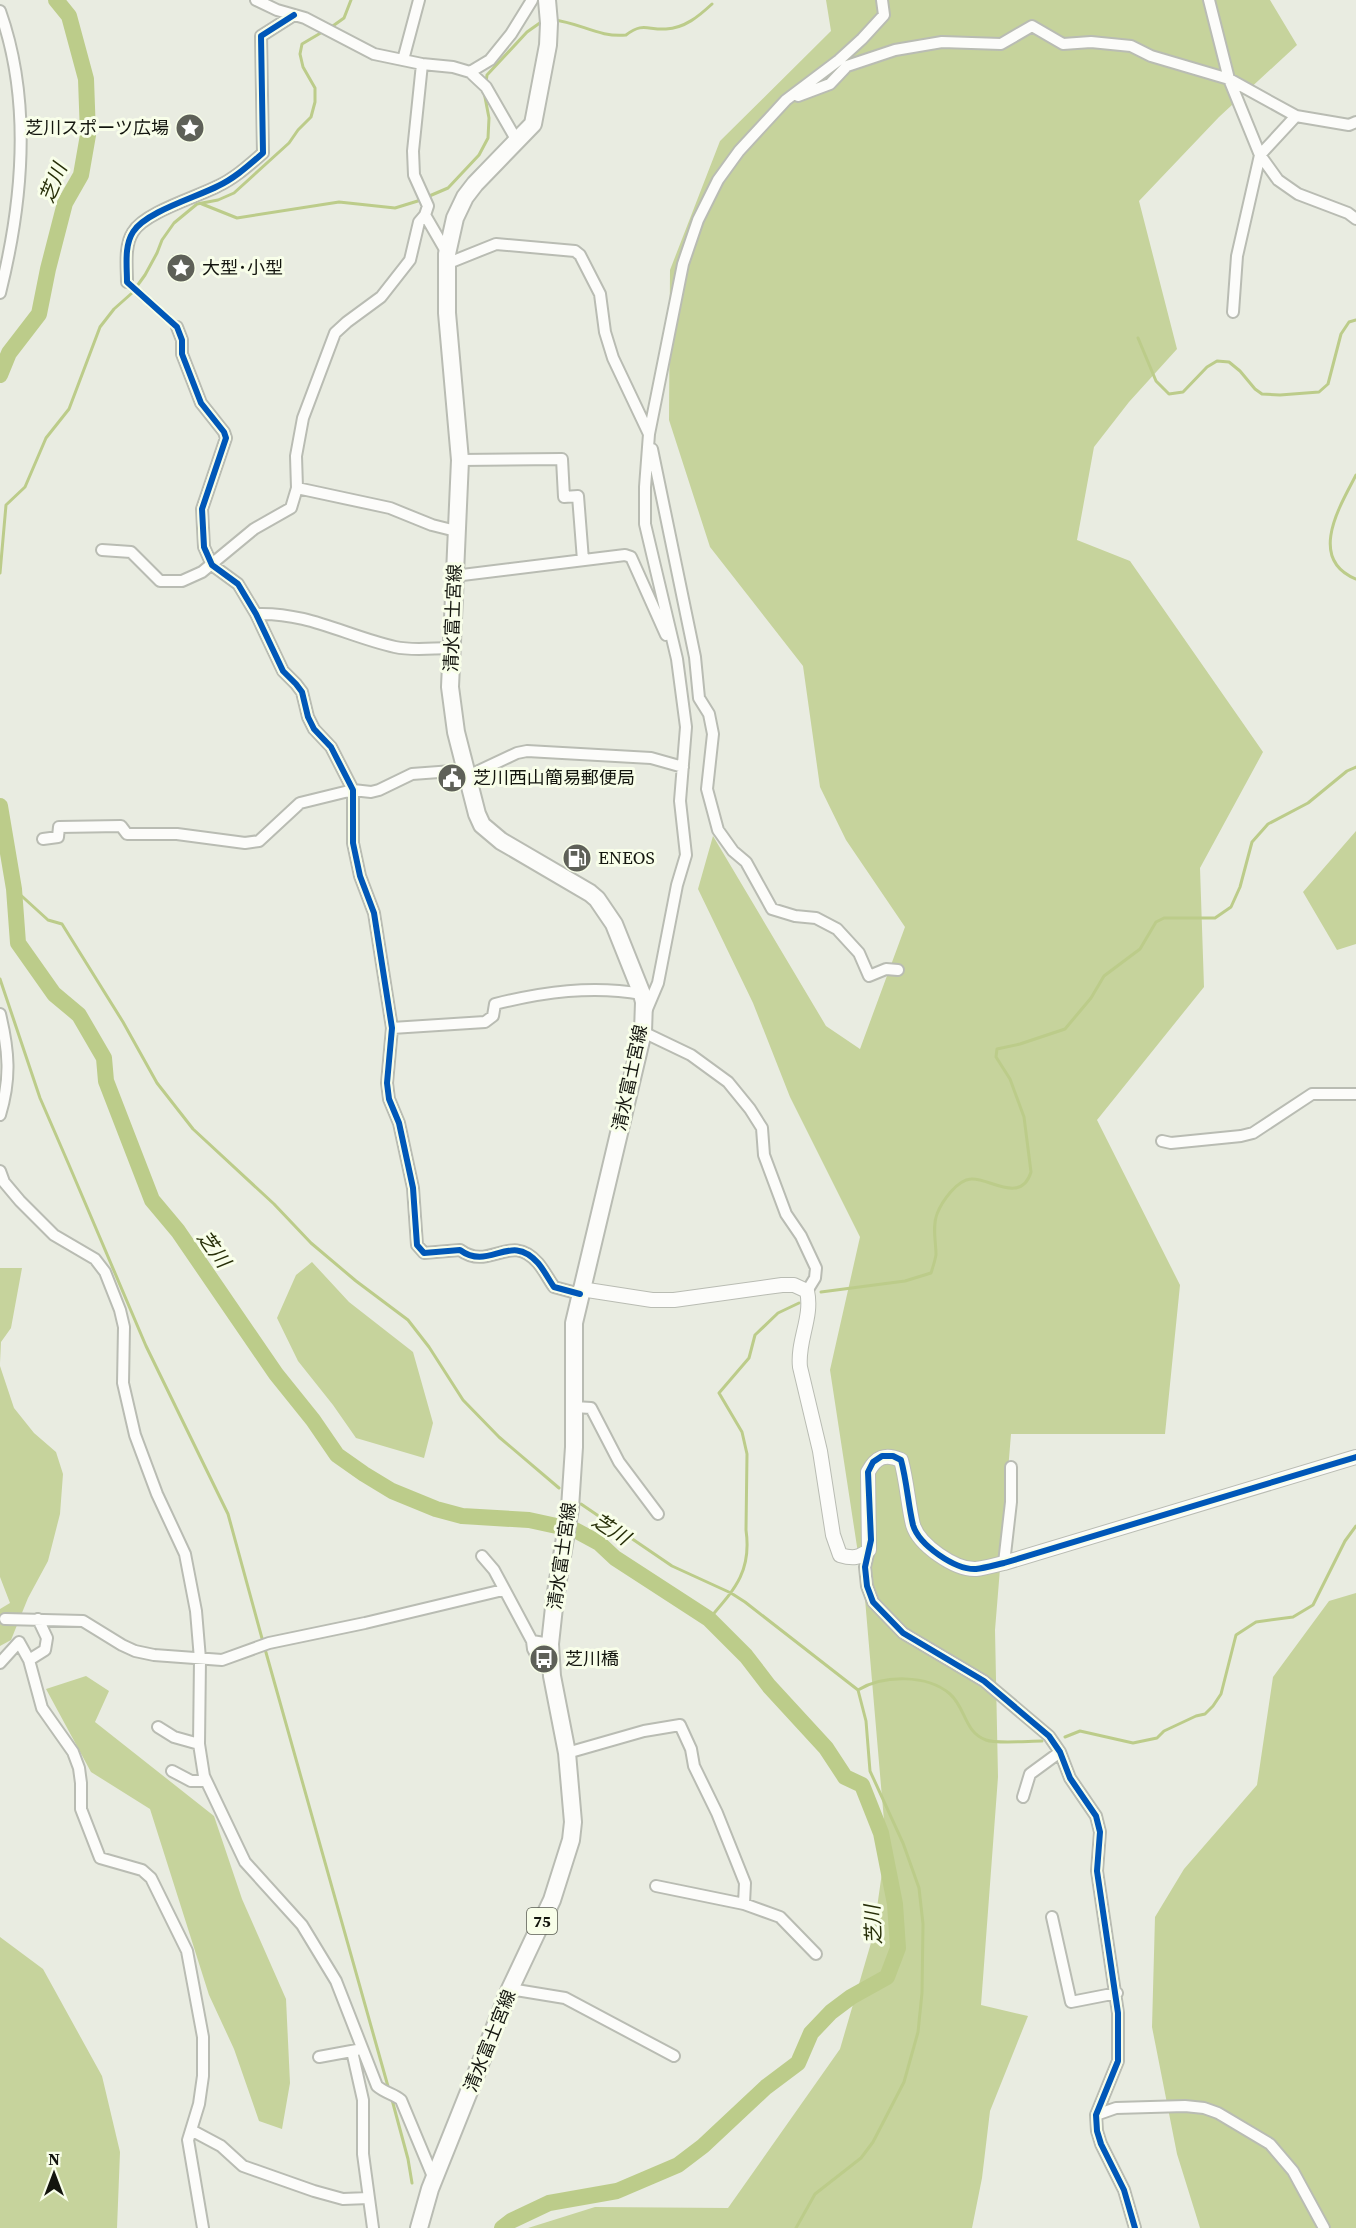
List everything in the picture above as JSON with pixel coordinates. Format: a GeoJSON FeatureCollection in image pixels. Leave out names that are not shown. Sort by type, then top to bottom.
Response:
{"type":"FeatureCollection","features":[{"type":"Feature","properties":{"kind":"main road","name":"清水富士宮線"},"geometry":{"type":"LineString","coordinates":[[419,2228],[420,2218],[434,2179],[510,1989],[552,1900],[571,1840],[573,1822],[567,1753],[552,1676],[550,1644],[570,1508],[574,1407],[574,1323],[643,1024],[642,994],[609,914],[590,893],[490,833],[482,825],[477,814],[452,711],[451,648],[460,460],[447,313],[447,259],[455,218],[465,197],[533,124],[548,45],[548,12]]}},
{"type":"Feature","properties":{"kind":"street"},"geometry":{"type":"LineString","coordinates":[[256,0],[319,25],[374,54],[422,64],[453,67],[474,76],[496,102],[517,141]]}},
{"type":"Feature","properties":{"kind":"street"},"geometry":{"type":"LineString","coordinates":[[403,60],[419,0]]}},
{"type":"Feature","properties":{"kind":"street"},"geometry":{"type":"LineString","coordinates":[[474,76],[511,34],[532,0]]}},
{"type":"Feature","properties":{"kind":"street"},"geometry":{"type":"LineString","coordinates":[[869,1550],[858,1558],[840,1555],[833,1535],[820,1451],[799,1355],[810,1303],[807,1291],[815,1278],[816,1268],[801,1236],[786,1214],[764,1155],[762,1128],[750,1109],[728,1083],[691,1055],[643,1024],[658,983],[677,885],[686,855],[680,801],[686,727],[677,659],[645,524],[645,487],[649,434],[683,264],[698,220],[718,180],[739,151],[786,100],[839,60],[862,39],[884,15],[882,0]]}},
{"type":"Feature","properties":{"kind":"street"},"geometry":{"type":"LineString","coordinates":[[1209,0],[1229,79],[1260,155],[1278,180],[1298,194],[1348,213],[1356,219]]}},
{"type":"Feature","properties":{"kind":"street"},"geometry":{"type":"LineString","coordinates":[[0,11],[15,68],[21,113],[18,185],[12,243],[0,292]]}},
{"type":"Feature","properties":{"kind":"street"},"geometry":{"type":"LineString","coordinates":[[127,282],[126,253],[134,230],[161,210],[220,185],[238,174],[263,153],[261,36],[294,15]]}},
{"type":"Feature","properties":{"kind":"street"},"geometry":{"type":"LineString","coordinates":[[786,100],[830,84],[847,66],[895,50],[942,42],[1001,44],[1032,26],[1063,44],[1091,42],[1131,46],[1150,56],[1229,79],[1296,116],[1349,125],[1356,122]]}},
{"type":"Feature","properties":{"kind":"street"},"geometry":{"type":"LineString","coordinates":[[422,64],[413,151],[414,175],[423,194],[426,211],[447,259],[496,244],[575,251],[580,255],[600,294],[605,333],[613,358],[649,434],[695,657],[699,698],[709,714],[713,734],[707,789],[718,830],[733,851],[746,862],[772,909],[795,916],[816,918],[837,929],[859,953],[868,976],[886,969],[898,970]]}},
{"type":"Feature","properties":{"kind":"street"},"geometry":{"type":"LineString","coordinates":[[1233,312],[1237,256],[1260,155],[1296,116]]}},
{"type":"Feature","properties":{"kind":"street"},"geometry":{"type":"LineString","coordinates":[[102,550],[131,552],[160,581],[182,581],[202,572],[254,529],[291,508],[297,488],[296,456],[303,418],[335,333],[381,297],[410,260],[419,222],[426,211]]}},
{"type":"Feature","properties":{"kind":"street"},"geometry":{"type":"LineString","coordinates":[[177,327],[182,340],[182,354],[201,403],[224,432],[226,438],[202,509],[204,547],[212,565],[238,584],[256,614],[283,671],[302,692],[308,717],[314,729],[331,747],[353,790],[353,843],[360,876],[374,913],[392,1028],[387,1083],[389,1099],[399,1123],[413,1188],[417,1245],[424,1253],[460,1250],[469,1257],[481,1257],[509,1249],[519,1249],[538,1262],[554,1287],[580,1292],[652,1300],[674,1300],[794,1284],[807,1291]]}},
{"type":"Feature","properties":{"kind":"street"},"geometry":{"type":"LineString","coordinates":[[460,460],[562,459],[564,497],[578,496],[583,560]]}},
{"type":"Feature","properties":{"kind":"street"},"geometry":{"type":"LineString","coordinates":[[297,488],[390,508],[432,525],[456,531]]}},
{"type":"Feature","properties":{"kind":"street"},"geometry":{"type":"LineString","coordinates":[[454,576],[625,555],[631,557],[674,650]]}},
{"type":"Feature","properties":{"kind":"street"},"geometry":{"type":"LineString","coordinates":[[256,614],[277,613],[302,617],[394,646],[451,648]]}},
{"type":"Feature","properties":{"kind":"street"},"geometry":{"type":"LineString","coordinates":[[43,839],[58,837],[59,827],[121,826],[128,834],[177,834],[245,843],[259,841],[300,804],[353,790],[371,792],[379,790],[412,774],[467,773],[527,751],[651,758],[683,767]]}},
{"type":"Feature","properties":{"kind":"street"},"geometry":{"type":"LineString","coordinates":[[392,1028],[485,1022],[493,1016],[495,1004],[522,997],[600,988],[642,994]]}},
{"type":"Feature","properties":{"kind":"street"},"geometry":{"type":"LineString","coordinates":[[0,1014],[7,1043],[8,1079],[0,1115]]}},
{"type":"Feature","properties":{"kind":"street"},"geometry":{"type":"LineString","coordinates":[[1162,1141],[1171,1143],[1241,1136],[1253,1133],[1312,1094],[1356,1094]]}},
{"type":"Feature","properties":{"kind":"street"},"geometry":{"type":"LineString","coordinates":[[0,1171],[4,1182],[20,1201],[54,1235],[95,1259],[105,1272],[120,1310],[124,1327],[123,1383],[126,1404],[145,1466],[185,1554],[196,1611],[200,1659],[199,1744],[206,1781],[245,1862],[302,1925],[336,1981],[357,2050],[363,2100],[363,2154],[374,2228]]}},
{"type":"Feature","properties":{"kind":"street"},"geometry":{"type":"LineString","coordinates":[[574,1407],[591,1408],[619,1462],[658,1514]]}},
{"type":"Feature","properties":{"kind":"street"},"geometry":{"type":"LineString","coordinates":[[1135,2228],[1124,2190],[1097,2131],[1096,2115],[1118,2061],[1117,1993],[1098,1871],[1100,1832],[1096,1815],[1070,1778],[1049,1736],[984,1681],[903,1633],[873,1602],[867,1587],[865,1567],[869,1550],[868,1472],[873,1462],[882,1456],[893,1456],[901,1461],[914,1527],[919,1538],[930,1548],[961,1566],[974,1569],[1004,1563],[1356,1457]]}},
{"type":"Feature","properties":{"kind":"street"},"geometry":{"type":"LineString","coordinates":[[1004,1563],[1011,1502],[1011,1467]]}},
{"type":"Feature","properties":{"kind":"street"},"geometry":{"type":"LineString","coordinates":[[482,1556],[494,1570],[532,1641],[540,1664]]}},
{"type":"Feature","properties":{"kind":"street"},"geometry":{"type":"LineString","coordinates":[[5,1620],[83,1621],[135,1651],[154,1655],[222,1660],[264,1644],[343,1628],[503,1590]]}},
{"type":"Feature","properties":{"kind":"street"},"geometry":{"type":"LineString","coordinates":[[29,1660],[45,1650],[47,1638],[38,1619]]}},
{"type":"Feature","properties":{"kind":"street"},"geometry":{"type":"LineString","coordinates":[[532,1641],[550,1644]]}},
{"type":"Feature","properties":{"kind":"street"},"geometry":{"type":"LineString","coordinates":[[0,1663],[19,1642],[29,1660],[42,1708],[73,1752],[79,1768],[81,1809],[100,1858],[142,1870],[151,1878],[187,1951],[203,2037],[200,2095],[188,2140],[203,2228]]}},
{"type":"Feature","properties":{"kind":"street"},"geometry":{"type":"LineString","coordinates":[[567,1753],[644,1731],[680,1725],[691,1749],[694,1766],[717,1813],[745,1883],[744,1904]]}},
{"type":"Feature","properties":{"kind":"street"},"geometry":{"type":"LineString","coordinates":[[158,1727],[174,1737],[199,1744]]}},
{"type":"Feature","properties":{"kind":"street"},"geometry":{"type":"LineString","coordinates":[[1023,1797],[1030,1774],[1059,1752]]}},
{"type":"Feature","properties":{"kind":"street"},"geometry":{"type":"LineString","coordinates":[[172,1771],[191,1781],[206,1781]]}},
{"type":"Feature","properties":{"kind":"street"},"geometry":{"type":"LineString","coordinates":[[656,1886],[744,1904],[780,1917],[816,1954]]}},
{"type":"Feature","properties":{"kind":"street"},"geometry":{"type":"LineString","coordinates":[[1052,1917],[1071,2002],[1117,1993]]}},
{"type":"Feature","properties":{"kind":"street"},"geometry":{"type":"LineString","coordinates":[[510,1989],[565,1998],[674,2056]]}},
{"type":"Feature","properties":{"kind":"street"},"geometry":{"type":"LineString","coordinates":[[319,2057],[357,2050]]}},
{"type":"Feature","properties":{"kind":"street"},"geometry":{"type":"LineString","coordinates":[[357,2050],[377,2086],[401,2100],[434,2179]]}},
{"type":"Feature","properties":{"kind":"street"},"geometry":{"type":"LineString","coordinates":[[1096,2115],[1116,2108],[1185,2106],[1204,2108],[1218,2113],[1270,2144],[1293,2171],[1324,2228]]}},
{"type":"Feature","properties":{"kind":"street"},"geometry":{"type":"LineString","coordinates":[[191,2130],[221,2146],[243,2166],[343,2199],[369,2198]]}},
{"type":"Feature","properties":{"kind":"green space"},"geometry":{"type":"Polygon","coordinates":[[[826,0],[1270,0],[1297,45],[1219,117],[1139,201],[1177,349],[1129,402],[1094,447],[1077,540],[1130,561],[1263,752],[1200,868],[1204,987],[1097,1120],[1180,1285],[1165,1434],[1011,1434],[995,1630],[998,1777],[981,2005],[1028,2016],[990,2111],[982,2178],[972,2228],[528,2228],[595,2207],[728,2208],[840,2049],[873,1936],[886,1844],[865,1599],[830,1370],[860,1237],[790,1097],[753,1003],[698,889],[713,836],[826,1026],[860,1049],[905,927],[846,840],[820,787],[803,666],[710,547],[669,420],[670,270],[720,141],[831,31],[826,0]]]}},
{"type":"Feature","properties":{"kind":"green space"},"geometry":{"type":"Polygon","coordinates":[[[1356,831],[1356,944],[1337,950],[1303,892],[1356,831]]]}},
{"type":"Feature","properties":{"kind":"green space"},"geometry":{"type":"Polygon","coordinates":[[[312,1262],[349,1302],[413,1352],[433,1423],[424,1458],[356,1438],[298,1361],[277,1318],[296,1275],[312,1262]]]}},
{"type":"Feature","properties":{"kind":"green space"},"geometry":{"type":"Polygon","coordinates":[[[0,1268],[22,1268],[11,1328],[1,1342],[0,1363],[0,1268]]]}},
{"type":"Feature","properties":{"kind":"green space"},"geometry":{"type":"Polygon","coordinates":[[[0,1366],[14,1408],[34,1433],[56,1452],[63,1474],[60,1514],[48,1561],[28,1598],[11,1640],[0,1646],[0,1609],[10,1603],[0,1577],[0,1366]]]}},
{"type":"Feature","properties":{"kind":"green space"},"geometry":{"type":"Polygon","coordinates":[[[1356,1593],[1356,2228],[1200,2228],[1177,2154],[1152,2027],[1155,1917],[1184,1869],[1257,1785],[1273,1677],[1329,1601],[1356,1593]]]}},
{"type":"Feature","properties":{"kind":"green space"},"geometry":{"type":"Polygon","coordinates":[[[86,1676],[109,1691],[95,1722],[214,1816],[242,1899],[286,1999],[290,2083],[282,2129],[259,2121],[234,2049],[209,1995],[150,1809],[91,1772],[46,1689],[86,1676]]]}},
{"type":"Feature","properties":{"kind":"green space"},"geometry":{"type":"Polygon","coordinates":[[[0,1937],[43,1969],[102,2076],[120,2152],[117,2228],[0,2228],[0,1937]]]}},
{"type":"Feature","properties":{"kind":"waterway","name":"芝川"},"geometry":{"type":"LineString","coordinates":[[0,375],[9,353],[39,314],[65,203],[81,175],[88,135],[86,79],[69,16],[56,0]]}},
{"type":"Feature","properties":{"kind":"waterway"},"geometry":{"type":"LineString","coordinates":[[330,28],[344,18],[351,0]]}},
{"type":"Feature","properties":{"kind":"waterway"},"geometry":{"type":"LineString","coordinates":[[553,20],[607,34],[626,35],[641,28],[666,29],[685,24],[712,4]]}},
{"type":"Feature","properties":{"kind":"waterway"},"geometry":{"type":"LineString","coordinates":[[486,82],[487,75],[527,32],[544,20]]}},
{"type":"Feature","properties":{"kind":"waterway"},"geometry":{"type":"LineString","coordinates":[[0,573],[6,505],[25,487],[46,438],[69,409],[100,327],[114,309],[132,293],[145,275],[162,240],[174,223],[197,204],[218,200],[234,193],[289,143],[311,117],[315,102],[315,88],[303,67],[300,54],[302,44],[324,31]]}},
{"type":"Feature","properties":{"kind":"waterway"},"geometry":{"type":"LineString","coordinates":[[427,197],[448,188],[479,155],[488,138],[489,118],[484,92]]}},
{"type":"Feature","properties":{"kind":"waterway"},"geometry":{"type":"LineString","coordinates":[[202,204],[237,218],[339,202],[395,208],[421,200]]}},
{"type":"Feature","properties":{"kind":"waterway"},"geometry":{"type":"LineString","coordinates":[[1138,338],[1156,381],[1169,394],[1183,392],[1207,367],[1217,361],[1229,362],[1262,394],[1319,392],[1328,384],[1341,334],[1349,322],[1356,320]]}},
{"type":"Feature","properties":{"kind":"waterway"},"geometry":{"type":"LineString","coordinates":[[1356,475],[1336,516],[1330,545],[1333,559],[1341,570],[1356,579]]}},
{"type":"Feature","properties":{"kind":"waterway"},"geometry":{"type":"LineString","coordinates":[[821,1292],[905,1281],[931,1273],[936,1255],[934,1229],[936,1219],[942,1203],[955,1187],[971,1179],[1012,1188],[1020,1187],[1026,1182],[1031,1172],[1024,1117],[1010,1079],[996,1057],[997,1049],[1065,1029],[1091,998],[1104,976],[1140,949],[1156,922],[1164,918],[1215,918],[1231,907],[1240,887],[1252,842],[1268,824],[1308,803],[1347,771],[1356,767]]}},
{"type":"Feature","properties":{"kind":"waterway","name":"芝川"},"geometry":{"type":"LineString","coordinates":[[0,806],[14,889],[18,943],[54,994],[79,1015],[104,1058],[106,1081],[152,1200],[178,1231],[276,1374],[313,1420],[337,1455],[392,1491],[436,1509],[462,1516],[529,1520],[575,1530],[599,1543],[615,1558],[709,1619],[746,1656],[769,1686],[826,1748],[845,1777],[862,1785],[881,1833],[895,1904],[898,1948],[887,1977],[851,1997],[831,2012],[811,2033],[798,2063],[766,2087],[703,2146],[678,2165],[617,2191],[549,2203],[511,2221],[502,2228]]}},
{"type":"Feature","properties":{"kind":"waterway"},"geometry":{"type":"LineString","coordinates":[[14,889],[48,920],[62,924],[123,1022],[157,1083],[193,1129],[274,1204],[311,1243],[408,1320],[429,1347],[463,1400],[499,1437],[559,1488]]}},
{"type":"Feature","properties":{"kind":"waterway"},"geometry":{"type":"LineString","coordinates":[[0,979],[40,1098],[146,1346],[228,1514],[263,1642]]}},
{"type":"Feature","properties":{"kind":"waterway"},"geometry":{"type":"LineString","coordinates":[[709,1619],[739,1579],[744,1569],[747,1545],[747,1454],[742,1432],[719,1393],[749,1358],[755,1335],[778,1313],[799,1303]]}},
{"type":"Feature","properties":{"kind":"waterway"},"geometry":{"type":"LineString","coordinates":[[581,1504],[672,1566],[731,1593],[745,1602],[858,1690],[866,1721],[870,1771],[903,1843],[919,1888],[923,1924],[922,1993],[918,2032],[904,2082],[873,2142],[861,2158],[815,2194],[796,2228]]}},
{"type":"Feature","properties":{"kind":"waterway"},"geometry":{"type":"LineString","coordinates":[[1065,1737],[1080,1731],[1133,1743],[1157,1738],[1164,1731],[1205,1714],[1221,1694],[1236,1635],[1256,1622],[1293,1617],[1313,1605],[1345,1541],[1356,1526]]}},
{"type":"Feature","properties":{"kind":"waterway"},"geometry":{"type":"LineString","coordinates":[[265,1649],[389,2090]]}},
{"type":"Feature","properties":{"kind":"waterway"},"geometry":{"type":"LineString","coordinates":[[858,1690],[892,1679],[929,1683],[950,1694],[969,1726],[986,1740],[997,1742],[1042,1741]]}},
{"type":"Feature","properties":{"kind":"waterway"},"geometry":{"type":"LineString","coordinates":[[391,2096],[412,2183]]}},
{"type":"Feature","properties":{"kind":"tunnel"},"geometry":{"type":"LineString","coordinates":[[127,282],[177,327]]}},
{"type":"Feature","properties":{"kind":"cycle path"},"geometry":{"type":"LineString","coordinates":[[294,15],[261,36],[263,153],[224,183],[172,206],[139,225],[128,243],[127,282],[177,327],[182,340],[182,354],[201,403],[224,432],[226,438],[202,509],[204,547],[212,565],[238,584],[256,614],[283,671],[302,692],[308,717],[314,729],[331,747],[353,790],[353,843],[360,876],[374,913],[392,1028],[387,1083],[389,1099],[399,1123],[413,1188],[417,1245],[424,1253],[460,1250],[471,1256],[481,1257],[509,1251],[528,1254],[538,1263],[554,1287],[580,1294]]}},
{"type":"Feature","properties":{"kind":"cycle path"},"geometry":{"type":"LineString","coordinates":[[1135,2228],[1124,2190],[1097,2131],[1096,2115],[1118,2061],[1118,2013],[1097,1871],[1100,1832],[1096,1816],[1070,1778],[1060,1752],[1049,1736],[984,1681],[903,1633],[873,1602],[867,1586],[865,1567],[871,1540],[868,1472],[873,1462],[882,1456],[893,1456],[901,1460],[911,1517],[917,1533],[930,1548],[948,1561],[976,1569],[1004,1563],[1356,1457]]}},
{"type":"Feature","properties":{"kind":"place","name":"芝川スポーツ広場"},"geometry":{"type":"Point","coordinates":[190,128]}},
{"type":"Feature","properties":{"kind":"place","name":"大型･小型"},"geometry":{"type":"Point","coordinates":[181,268]}},
{"type":"Feature","properties":{"kind":"place","name":"芝川西山簡易郵便局"},"geometry":{"type":"Point","coordinates":[452,778]}},
{"type":"Feature","properties":{"kind":"place","name":"ENEOS"},"geometry":{"type":"Point","coordinates":[577,858]}},
{"type":"Feature","properties":{"kind":"place","name":"芝川橋"},"geometry":{"type":"Point","coordinates":[544,1659]}}]}
